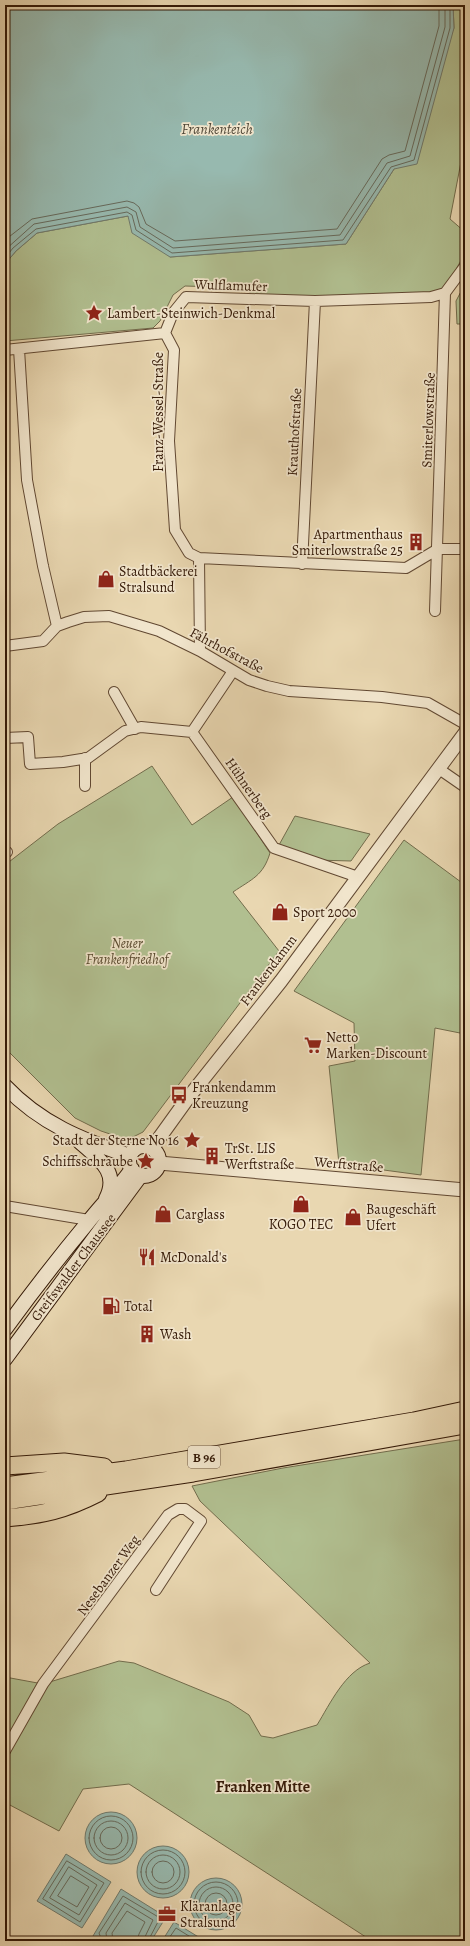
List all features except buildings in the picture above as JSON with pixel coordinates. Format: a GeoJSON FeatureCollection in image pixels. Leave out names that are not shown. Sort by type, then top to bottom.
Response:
{"type":"FeatureCollection","features":[{"type":"Feature","properties":{"kind":"highway","name":"B 96"},"geometry":{"type":"LineString","coordinates":[[5,1486],[126,1470],[414,1421],[465,1410]]}},
{"type":"Feature","properties":{"kind":"highway","name":"B 96"},"geometry":{"type":"LineString","coordinates":[[5,1501],[111,1486],[356,1446],[465,1425]]}},
{"type":"Feature","properties":{"kind":"highway"},"geometry":{"type":"LineString","coordinates":[[5,1466],[64,1462],[126,1470]]}},
{"type":"Feature","properties":{"kind":"highway"},"geometry":{"type":"LineString","coordinates":[[5,1518],[51,1513],[74,1506],[111,1486]]}},
{"type":"Feature","properties":{"kind":"main road"},"geometry":{"type":"LineString","coordinates":[[5,1086],[37,1114],[76,1137],[134,1167],[153,1173],[159,1164],[158,1155],[148,1146],[139,1147],[134,1167]]}},
{"type":"Feature","properties":{"kind":"main road"},"geometry":{"type":"LineString","coordinates":[[76,1137],[104,1164],[110,1173],[111,1189],[105,1201]]}},
{"type":"Feature","properties":{"kind":"main road","name":"Greifswalder Chaussee"},"geometry":{"type":"LineString","coordinates":[[5,1329],[89,1220],[105,1201],[117,1191],[134,1167]]}},
{"type":"Feature","properties":{"kind":"main road","name":"Greifswalder Chaussee"},"geometry":{"type":"LineString","coordinates":[[5,1359],[134,1167]]}},
{"type":"Feature","properties":{"kind":"street"},"geometry":{"type":"LineString","coordinates":[[445,293],[465,266]]}},
{"type":"Feature","properties":{"kind":"street","name":"Wulflamufer"},"geometry":{"type":"LineString","coordinates":[[165,333],[173,312],[186,297],[314,301],[431,297],[445,293]]}},
{"type":"Feature","properties":{"kind":"street","name":"Smiterlowstraße"},"geometry":{"type":"LineString","coordinates":[[435,611],[445,293]]}},
{"type":"Feature","properties":{"kind":"street","name":"Krauthofstraße"},"geometry":{"type":"LineString","coordinates":[[302,564],[314,301]]}},
{"type":"Feature","properties":{"kind":"street"},"geometry":{"type":"LineString","coordinates":[[5,350],[165,333]]}},
{"type":"Feature","properties":{"kind":"street","name":"Franz-Wessel-Straße"},"geometry":{"type":"LineString","coordinates":[[165,333],[174,350],[168,441],[176,530],[189,553],[199,558]]}},
{"type":"Feature","properties":{"kind":"street"},"geometry":{"type":"LineString","coordinates":[[19,349],[27,480],[43,566],[57,626]]}},
{"type":"Feature","properties":{"kind":"street"},"geometry":{"type":"LineString","coordinates":[[200,651],[199,558],[406,568],[438,549],[465,549]]}},
{"type":"Feature","properties":{"kind":"street","name":"Fährhofstraße"},"geometry":{"type":"LineString","coordinates":[[5,646],[43,641],[57,626],[84,617],[109,616],[159,631],[200,651],[233,671],[261,684],[289,691],[382,697],[428,703],[465,724]]}},
{"type":"Feature","properties":{"kind":"street"},"geometry":{"type":"LineString","coordinates":[[5,738],[28,737],[30,764],[63,762],[85,758],[125,731],[142,727],[192,732],[233,671]]}},
{"type":"Feature","properties":{"kind":"street"},"geometry":{"type":"LineString","coordinates":[[114,692],[135,729]]}},
{"type":"Feature","properties":{"kind":"street","name":"Hühnerberg"},"geometry":{"type":"LineString","coordinates":[[192,732],[274,848],[358,877]]}},
{"type":"Feature","properties":{"kind":"street","name":"Frankendamm"},"geometry":{"type":"LineString","coordinates":[[152,1148],[181,1108],[281,981],[465,733]]}},
{"type":"Feature","properties":{"kind":"street"},"geometry":{"type":"LineString","coordinates":[[85,758],[85,786]]}},
{"type":"Feature","properties":{"kind":"street"},"geometry":{"type":"LineString","coordinates":[[438,770],[465,787]]}},
{"type":"Feature","properties":{"kind":"street","name":"Werftstraße"},"geometry":{"type":"LineString","coordinates":[[159,1164],[465,1190]]}},
{"type":"Feature","properties":{"kind":"street"},"geometry":{"type":"LineString","coordinates":[[5,1206],[89,1220]]}},
{"type":"Feature","properties":{"kind":"street","name":"Nesebanzer Weg"},"geometry":{"type":"LineString","coordinates":[[5,1751],[43,1684],[168,1515],[178,1509],[185,1509],[201,1521],[156,1590]]}},
{"type":"Feature","properties":{"kind":"green space"},"geometry":{"type":"Polygon","coordinates":[[[453,5],[465,5],[465,118],[461,162],[450,219],[465,232],[465,253],[447,286],[429,295],[318,301],[250,296],[250,288],[185,286],[173,295],[160,321],[153,328],[5,341],[5,264],[16,251],[37,233],[128,216],[170,257],[346,244],[394,169],[454,28],[453,5]]]}},
{"type":"Feature","properties":{"kind":"green space"},"geometry":{"type":"Polygon","coordinates":[[[465,284],[465,324],[457,324],[456,301],[465,284]]]}},
{"type":"Feature","properties":{"kind":"green space","name":"Neuer Frankenfriedhof"},"geometry":{"type":"Polygon","coordinates":[[[152,766],[192,825],[233,797],[270,853],[264,867],[260,872],[233,892],[279,951],[143,1132],[133,1137],[122,1138],[101,1131],[75,1118],[5,1048],[5,865],[58,824],[152,766]]]}},
{"type":"Feature","properties":{"kind":"green space"},"geometry":{"type":"Polygon","coordinates":[[[295,816],[370,834],[351,861],[315,860],[279,845],[295,816]]]}},
{"type":"Feature","properties":{"kind":"green space"},"geometry":{"type":"Polygon","coordinates":[[[404,840],[465,885],[465,1034],[435,1028],[421,1175],[339,1164],[329,1066],[355,1061],[354,1023],[294,991],[404,840]]]}},
{"type":"Feature","properties":{"kind":"green space"},"geometry":{"type":"Polygon","coordinates":[[[465,1439],[465,1941],[372,1941],[129,1784],[83,1789],[59,1831],[8,1804],[5,1808],[5,1677],[43,1684],[119,1661],[134,1663],[229,1702],[249,1715],[261,1736],[273,1738],[317,1725],[339,1689],[353,1673],[370,1663],[200,1501],[192,1486],[283,1468],[465,1439]]]}},
{"type":"Feature","properties":{"kind":"water","name":"Frankenteich"},"geometry":{"type":"Polygon","coordinates":[[[5,5],[453,5],[454,28],[417,164],[394,169],[346,244],[170,257],[132,233],[128,216],[37,233],[16,251],[5,264],[5,5]]]}},
{"type":"Feature","properties":{"kind":"water"},"geometry":{"type":"Polygon","coordinates":[[[111,1812],[121,1814],[129,1820],[135,1828],[137,1838],[135,1848],[129,1856],[121,1862],[111,1864],[101,1862],[93,1856],[87,1848],[85,1838],[87,1828],[93,1820],[101,1814],[111,1812]]]}},
{"type":"Feature","properties":{"kind":"water"},"geometry":{"type":"Polygon","coordinates":[[[163,1846],[173,1848],[181,1854],[187,1862],[189,1872],[187,1882],[181,1890],[173,1896],[163,1898],[153,1896],[145,1890],[139,1882],[137,1872],[139,1862],[145,1854],[153,1848],[163,1846]]]}},
{"type":"Feature","properties":{"kind":"water"},"geometry":{"type":"Polygon","coordinates":[[[66,1854],[111,1882],[82,1928],[37,1901],[66,1854]]]}},
{"type":"Feature","properties":{"kind":"water"},"geometry":{"type":"Polygon","coordinates":[[[216,1878],[226,1880],[234,1886],[240,1894],[242,1904],[240,1914],[234,1922],[226,1928],[216,1930],[206,1928],[198,1922],[192,1914],[190,1904],[192,1894],[198,1886],[206,1880],[216,1878]]]}},
{"type":"Feature","properties":{"kind":"water"},"geometry":{"type":"Polygon","coordinates":[[[121,1889],[166,1917],[151,1941],[101,1941],[93,1936],[121,1889]]]}},
{"type":"Feature","properties":{"kind":"water"},"geometry":{"type":"Polygon","coordinates":[[[174,1922],[205,1941],[162,1941],[174,1922]]]}},
{"type":"Feature","properties":{"kind":"place","name":"Lambert-Steinwich-Denkmal"},"geometry":{"type":"Point","coordinates":[94,313]}},
{"type":"Feature","properties":{"kind":"place","name":"Apartmenthaus Smiterlowstraße 25"},"geometry":{"type":"Point","coordinates":[416,542]}},
{"type":"Feature","properties":{"kind":"place","name":"Stadtbäckerei Stralsund"},"geometry":{"type":"Point","coordinates":[106,579]}},
{"type":"Feature","properties":{"kind":"place","name":"Sport 2000"},"geometry":{"type":"Point","coordinates":[280,912]}},
{"type":"Feature","properties":{"kind":"place","name":"Netto Marken-Discount"},"geometry":{"type":"Point","coordinates":[313,1045]}},
{"type":"Feature","properties":{"kind":"place","name":"Frankendamm Kreuzung"},"geometry":{"type":"Point","coordinates":[179,1095]}},
{"type":"Feature","properties":{"kind":"place","name":"Stadt der Sterne No 16"},"geometry":{"type":"Point","coordinates":[192,1140]}},
{"type":"Feature","properties":{"kind":"place","name":"TrSt. LIS Werftstraße"},"geometry":{"type":"Point","coordinates":[212,1156]}},
{"type":"Feature","properties":{"kind":"place","name":"Schiffsschraube"},"geometry":{"type":"Point","coordinates":[146,1161]}},
{"type":"Feature","properties":{"kind":"place","name":"KOGO TEC"},"geometry":{"type":"Point","coordinates":[301,1204]}},
{"type":"Feature","properties":{"kind":"place","name":"Carglass"},"geometry":{"type":"Point","coordinates":[163,1214]}},
{"type":"Feature","properties":{"kind":"place","name":"Baugeschäft Ufert"},"geometry":{"type":"Point","coordinates":[353,1217]}},
{"type":"Feature","properties":{"kind":"place","name":"McDonald's"},"geometry":{"type":"Point","coordinates":[147,1257]}},
{"type":"Feature","properties":{"kind":"place","name":"Total"},"geometry":{"type":"Point","coordinates":[111,1306]}},
{"type":"Feature","properties":{"kind":"place","name":"Wash"},"geometry":{"type":"Point","coordinates":[147,1334]}},
{"type":"Feature","properties":{"kind":"place","name":"Kläranlage Stralsund"},"geometry":{"type":"Point","coordinates":[167,1914]}},
{"type":"Feature","properties":{"kind":"district","name":"Franken Mitte"},"geometry":{"type":"Point","coordinates":[263,1786]}}]}
